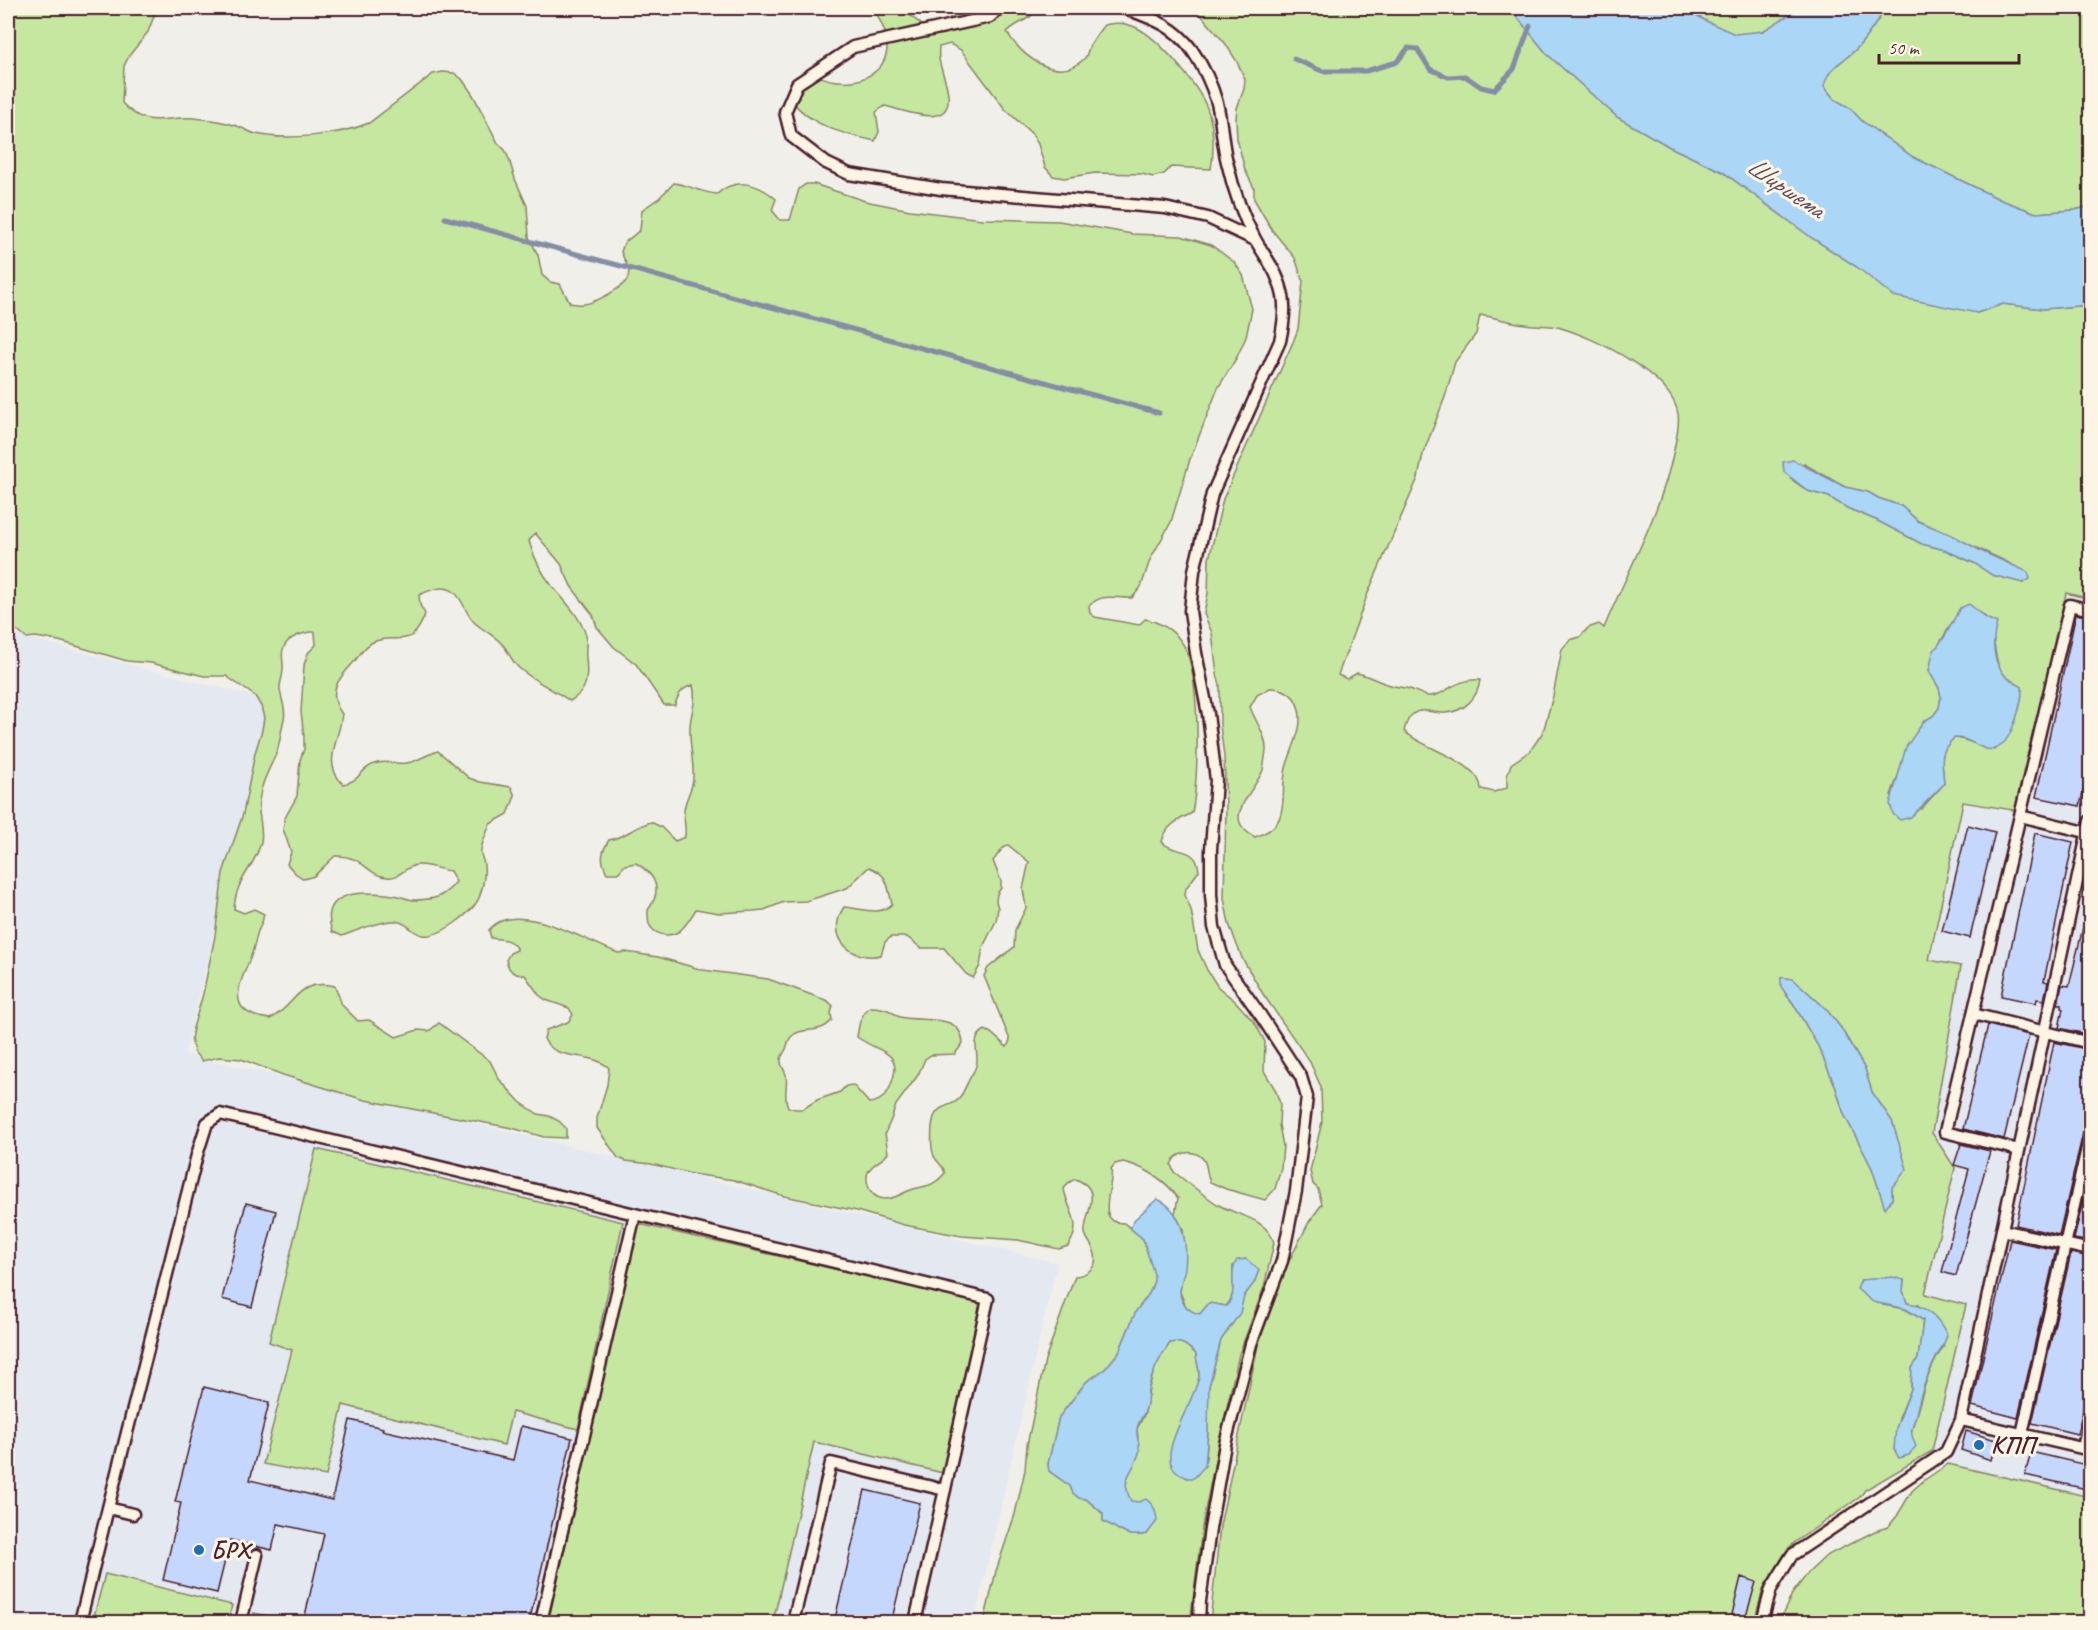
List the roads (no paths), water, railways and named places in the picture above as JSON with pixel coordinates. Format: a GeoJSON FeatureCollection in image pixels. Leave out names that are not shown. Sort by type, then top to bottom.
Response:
{"type":"FeatureCollection","features":[{"type":"Feature","properties":{"kind":"lane"},"geometry":{"type":"LineString","coordinates":[[999,8],[990,17],[853,47],[797,84],[785,112],[791,136],[826,163],[849,174],[941,189],[1166,208],[1208,218],[1255,240]]}},
{"type":"Feature","properties":{"kind":"lane"},"geometry":{"type":"LineString","coordinates":[[1124,8],[1150,17],[1176,31],[1192,50],[1206,73],[1217,104],[1226,161],[1238,199],[1255,240],[1275,269],[1284,298],[1280,341],[1212,494],[1194,571],[1190,611],[1208,714],[1216,780],[1211,849],[1211,895],[1215,927],[1225,965],[1301,1077],[1307,1097],[1296,1191],[1282,1261],[1251,1344],[1226,1443],[1210,1529],[1199,1623]]}},
{"type":"Feature","properties":{"kind":"lane"},"geometry":{"type":"LineString","coordinates":[[2019,1150],[1945,1132],[2070,605],[2091,610]]}},
{"type":"Feature","properties":{"kind":"lane"},"geometry":{"type":"LineString","coordinates":[[2020,816],[2089,833]]}},
{"type":"Feature","properties":{"kind":"lane"},"geometry":{"type":"LineString","coordinates":[[1762,1623],[1771,1589],[1792,1555],[1946,1452],[1961,1420],[2091,820]]}},
{"type":"Feature","properties":{"kind":"lane"},"geometry":{"type":"LineString","coordinates":[[1973,1014],[2091,1043]]}},
{"type":"Feature","properties":{"kind":"lane"},"geometry":{"type":"LineString","coordinates":[[80,1623],[197,1155],[207,1123],[220,1114],[988,1299],[915,1623]]}},
{"type":"Feature","properties":{"kind":"lane"},"geometry":{"type":"LineString","coordinates":[[2022,1434],[2091,1135]]}},
{"type":"Feature","properties":{"kind":"lane"},"geometry":{"type":"LineString","coordinates":[[541,1623],[635,1214]]}},
{"type":"Feature","properties":{"kind":"lane"},"geometry":{"type":"LineString","coordinates":[[2002,1230],[2091,1250]]}},
{"type":"Feature","properties":{"kind":"lane"},"geometry":{"type":"LineString","coordinates":[[1961,1420],[2087,1449],[2091,1415]]}},
{"type":"Feature","properties":{"kind":"lane"},"geometry":{"type":"LineString","coordinates":[[793,1623],[831,1463],[945,1490]]}},
{"type":"Feature","properties":{"kind":"lane"},"geometry":{"type":"LineString","coordinates":[[108,1508],[133,1514]]}},
{"type":"Feature","properties":{"kind":"lane"},"geometry":{"type":"LineString","coordinates":[[241,1623],[256,1554]]}},
{"type":"Feature","properties":{"kind":"water","name":"Ширшема"},"geometry":{"type":"Polygon","coordinates":[[[1510,8],[1684,8],[1735,34],[1763,31],[1800,8],[1887,8],[1858,47],[1830,72],[1824,86],[1834,99],[1850,108],[1862,121],[1913,157],[2001,200],[2036,213],[2075,210],[2090,206],[2090,305],[2043,309],[2003,304],[1977,313],[1893,296],[1857,267],[1812,238],[1723,172],[1670,147],[1617,117],[1547,54],[1510,8]]]}},
{"type":"Feature","properties":{"kind":"water"},"geometry":{"type":"Polygon","coordinates":[[[1793,460],[1845,487],[1868,492],[1901,506],[1918,521],[2028,572],[2030,579],[2023,583],[1992,575],[1974,563],[1945,550],[1922,544],[1829,497],[1808,491],[1784,472],[1783,462],[1793,460]]]}},
{"type":"Feature","properties":{"kind":"water"},"geometry":{"type":"Polygon","coordinates":[[[1969,604],[1986,618],[1997,623],[1994,642],[1997,662],[2009,679],[2022,687],[2015,722],[2006,740],[1994,749],[1986,749],[1967,740],[1954,738],[1943,754],[1944,784],[1911,817],[1900,820],[1893,814],[1890,804],[1906,747],[1924,721],[1933,716],[1939,708],[1941,697],[1939,688],[1929,671],[1933,652],[1945,636],[1960,608],[1969,604]]]}},
{"type":"Feature","properties":{"kind":"water"},"geometry":{"type":"Polygon","coordinates":[[[1781,977],[1792,979],[1801,986],[1826,1009],[1841,1028],[1865,1069],[1872,1092],[1892,1121],[1907,1169],[1892,1187],[1892,1199],[1885,1208],[1872,1168],[1844,1114],[1835,1085],[1818,1046],[1781,987],[1781,977]]]}},
{"type":"Feature","properties":{"kind":"water"},"geometry":{"type":"Polygon","coordinates":[[[1157,1199],[1172,1210],[1182,1228],[1186,1258],[1180,1291],[1183,1303],[1189,1309],[1200,1314],[1209,1303],[1226,1306],[1232,1295],[1233,1272],[1237,1260],[1246,1259],[1259,1270],[1254,1283],[1244,1296],[1240,1313],[1221,1340],[1209,1386],[1205,1466],[1194,1478],[1187,1478],[1177,1472],[1170,1458],[1175,1436],[1199,1377],[1196,1354],[1184,1344],[1170,1343],[1156,1365],[1148,1390],[1146,1408],[1137,1427],[1139,1453],[1128,1476],[1126,1486],[1131,1501],[1139,1502],[1146,1499],[1151,1504],[1157,1521],[1147,1534],[1133,1535],[1103,1521],[1103,1513],[1086,1499],[1079,1498],[1073,1493],[1070,1486],[1049,1471],[1048,1464],[1059,1417],[1086,1382],[1105,1369],[1119,1352],[1136,1311],[1149,1294],[1154,1274],[1143,1239],[1130,1228],[1135,1219],[1157,1199]]]}},
{"type":"Feature","properties":{"kind":"water"},"geometry":{"type":"Polygon","coordinates":[[[1893,1277],[1904,1280],[1903,1291],[1907,1303],[1931,1313],[1947,1335],[1925,1382],[1921,1396],[1912,1431],[1916,1446],[1909,1455],[1899,1458],[1894,1449],[1896,1428],[1911,1389],[1912,1368],[1918,1359],[1923,1320],[1906,1309],[1873,1302],[1857,1289],[1861,1280],[1893,1277]]]}},
{"type":"Feature","properties":{"kind":"waterway"},"geometry":{"type":"LineString","coordinates":[[1294,59],[1322,71],[1366,71],[1397,62],[1408,48],[1417,49],[1430,69],[1448,77],[1465,76],[1481,87],[1494,90],[1514,69],[1530,26]]}},
{"type":"Feature","properties":{"kind":"waterway"},"geometry":{"type":"LineString","coordinates":[[445,218],[1159,413]]}},
{"type":"Feature","properties":{"kind":"place","name":"КПП"},"geometry":{"type":"Point","coordinates":[1979,1445]}},
{"type":"Feature","properties":{"kind":"place","name":"БРХ"},"geometry":{"type":"Point","coordinates":[199,1550]}}]}
